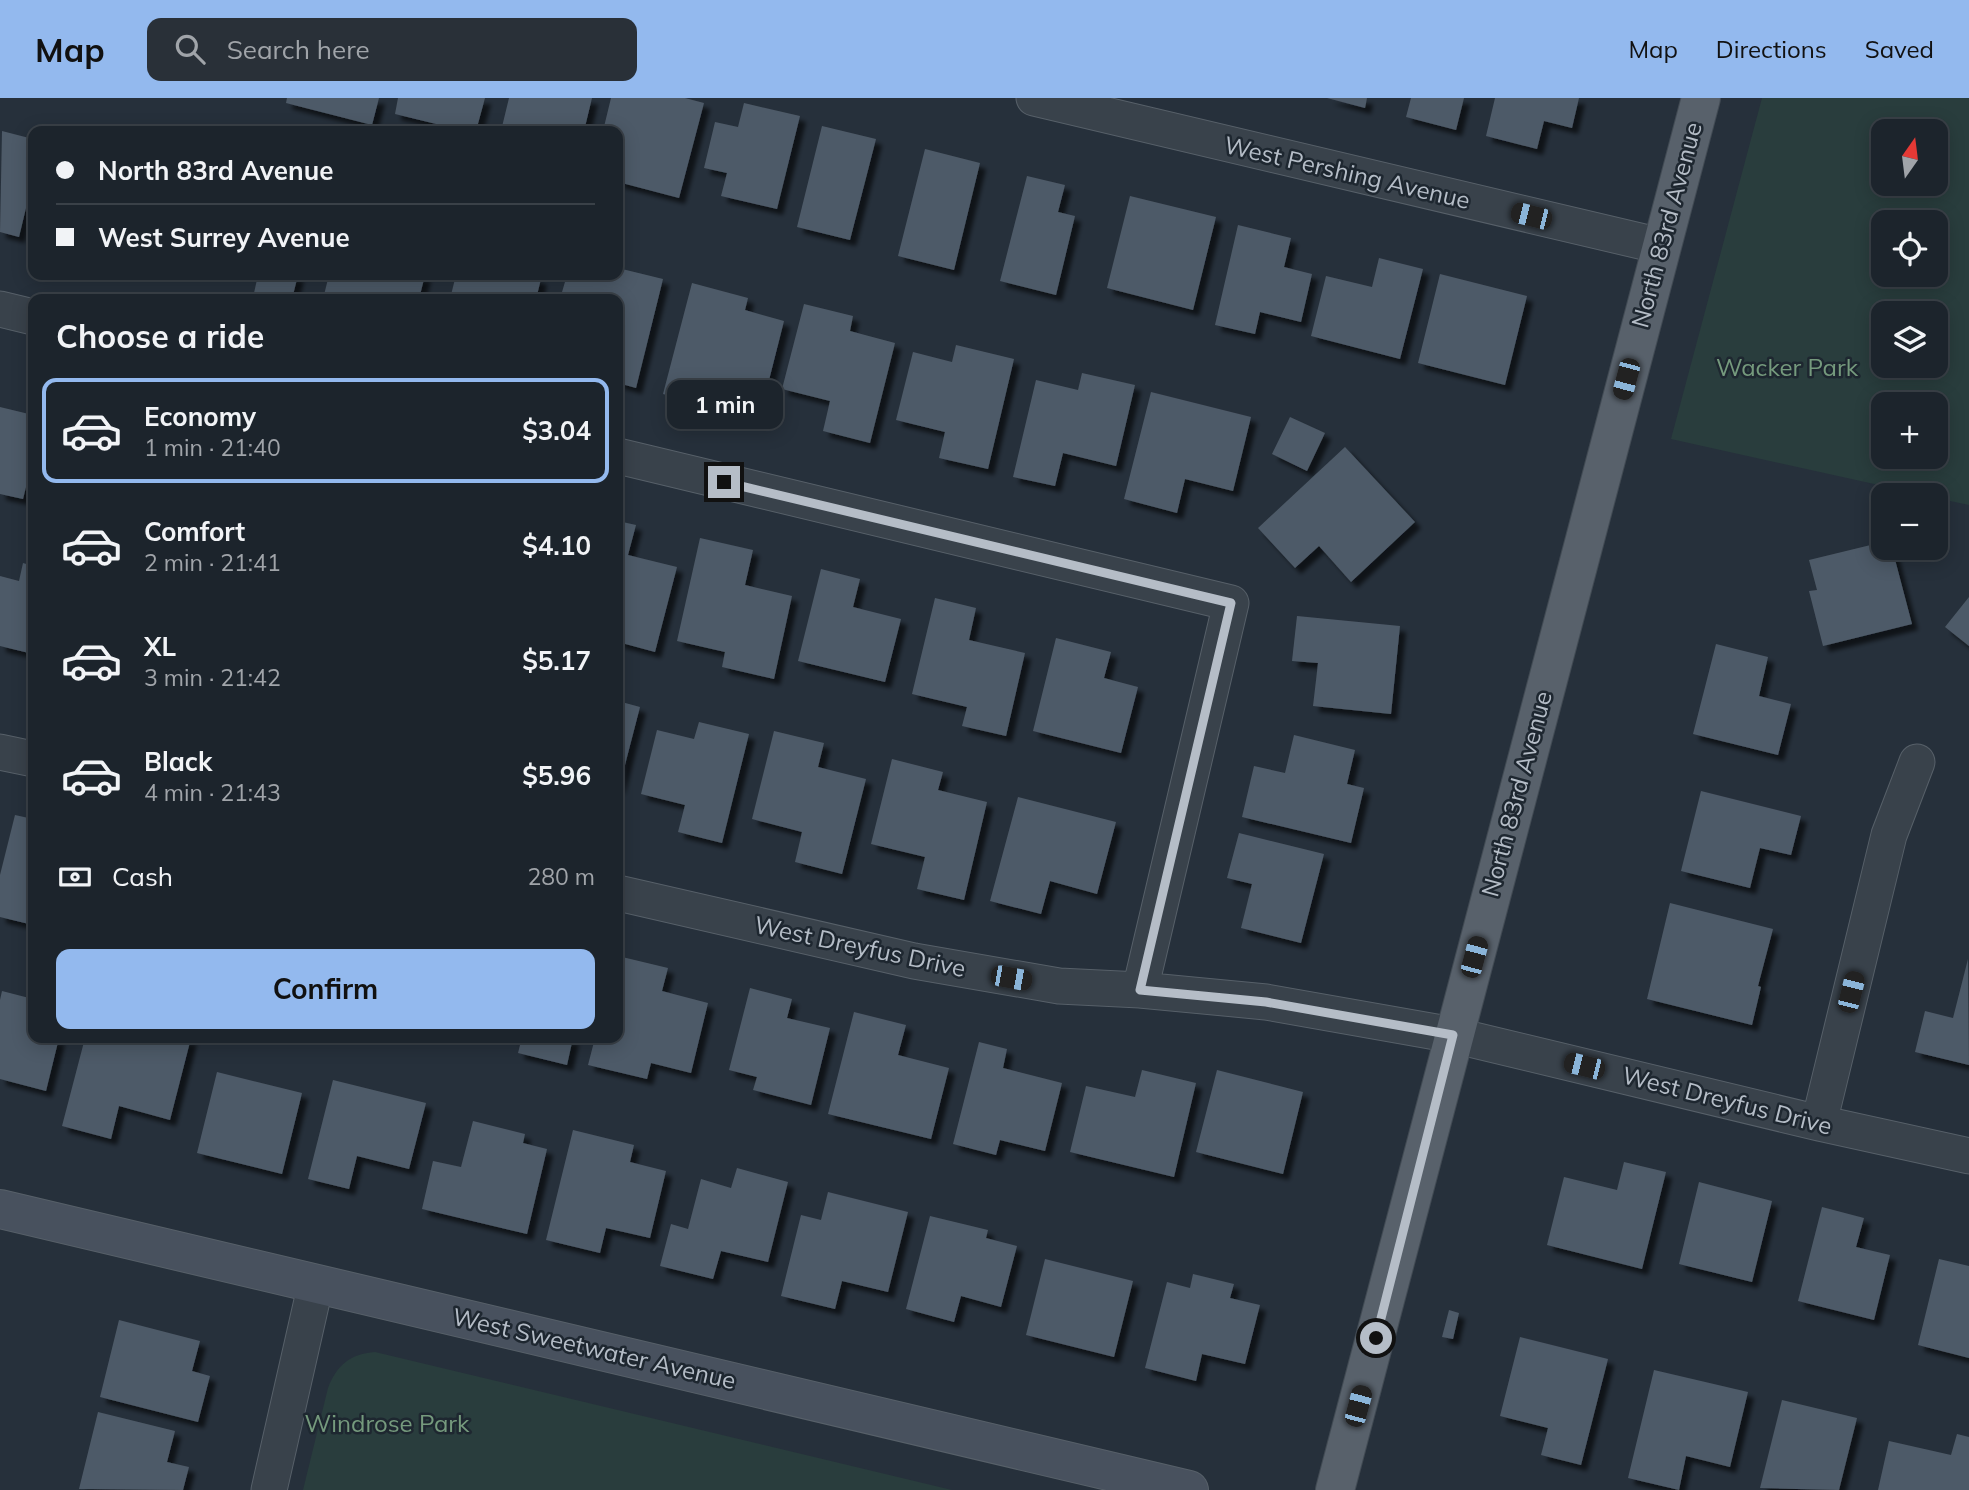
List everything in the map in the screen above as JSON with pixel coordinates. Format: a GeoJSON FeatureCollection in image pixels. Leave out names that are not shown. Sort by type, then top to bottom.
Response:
{"type":"FeatureCollection","features":[{"type":"Feature","properties":{"kind":"main road","name":"North 83rd Avenue"},"geometry":{"type":"LineString","coordinates":[[1335,1490],[1701,98]]}},
{"type":"Feature","properties":{"kind":"street","name":"West Pershing Avenue"},"geometry":{"type":"LineString","coordinates":[[1034,98],[1661,246]]}},
{"type":"Feature","properties":{"kind":"street"},"geometry":{"type":"LineString","coordinates":[[0,309],[28,316]]}},
{"type":"Feature","properties":{"kind":"street"},"geometry":{"type":"LineString","coordinates":[[623,457],[1231,603],[1140,990]]}},
{"type":"Feature","properties":{"kind":"street"},"geometry":{"type":"LineString","coordinates":[[0,752],[28,759]]}},
{"type":"Feature","properties":{"kind":"street"},"geometry":{"type":"LineString","coordinates":[[1819,1123],[1889,835],[1917,762]]}},
{"type":"Feature","properties":{"kind":"street","name":"West Dreyfus Drive"},"geometry":{"type":"LineString","coordinates":[[623,894],[914,961],[1059,986],[1140,990],[1266,1002],[1453,1035],[1819,1123],[1969,1156]]}},
{"type":"Feature","properties":{"kind":"street","name":"West Sweetwater Avenue"},"geometry":{"type":"LineString","coordinates":[[0,1209],[1189,1490]]}},
{"type":"Feature","properties":{"kind":"street"},"geometry":{"type":"LineString","coordinates":[[269,1490],[316,1283]]}},
{"type":"Feature","properties":{"kind":"green space","name":"Wacker Park"},"geometry":{"type":"Polygon","coordinates":[[[1762,98],[1969,98],[1969,505],[1948,501],[1948,483],[1871,483],[1671,439],[1762,98]]]}},
{"type":"Feature","properties":{"kind":"green space","name":"Windrose Park"},"geometry":{"type":"Polygon","coordinates":[[[375,1352],[952,1490],[303,1490],[332,1380],[340,1367],[352,1358],[375,1352]]]}},
{"type":"Feature","properties":{"kind":"building"},"geometry":{"type":"Polygon","coordinates":[[[287,98],[379,98],[372,125],[286,103],[287,98]]]}},
{"type":"Feature","properties":{"kind":"building"},"geometry":{"type":"Polygon","coordinates":[[[398,98],[485,98],[477,126],[444,126],[395,114],[398,98]]]}},
{"type":"Feature","properties":{"kind":"building"},"geometry":{"type":"Polygon","coordinates":[[[509,98],[592,98],[585,126],[502,126],[509,98]]]}},
{"type":"Feature","properties":{"kind":"building"},"geometry":{"type":"Polygon","coordinates":[[[611,98],[685,98],[704,103],[679,198],[623,183],[623,126],[604,126],[611,98]]]}},
{"type":"Feature","properties":{"kind":"building"},"geometry":{"type":"Polygon","coordinates":[[[1327,98],[1367,98],[1365,108],[1327,98]]]}},
{"type":"Feature","properties":{"kind":"building"},"geometry":{"type":"Polygon","coordinates":[[[1411,98],[1464,98],[1456,130],[1406,117],[1411,98]]]}},
{"type":"Feature","properties":{"kind":"building"},"geometry":{"type":"Polygon","coordinates":[[[1495,98],[1579,98],[1572,128],[1544,121],[1537,149],[1486,136],[1495,98]]]}},
{"type":"Feature","properties":{"kind":"building"},"geometry":{"type":"Polygon","coordinates":[[[744,103],[800,116],[777,209],[721,196],[727,173],[704,168],[715,122],[738,127],[744,103]]]}},
{"type":"Feature","properties":{"kind":"building"},"geometry":{"type":"Polygon","coordinates":[[[822,126],[876,139],[850,240],[797,227],[822,126]]]}},
{"type":"Feature","properties":{"kind":"building"},"geometry":{"type":"Polygon","coordinates":[[[2,131],[28,138],[28,209],[19,237],[0,232],[2,131]]]}},
{"type":"Feature","properties":{"kind":"building"},"geometry":{"type":"Polygon","coordinates":[[[925,149],[980,163],[954,270],[898,256],[925,149]]]}},
{"type":"Feature","properties":{"kind":"building"},"geometry":{"type":"Polygon","coordinates":[[[1027,176],[1065,185],[1058,212],[1075,216],[1056,295],[1000,281],[1027,176]]]}},
{"type":"Feature","properties":{"kind":"building"},"geometry":{"type":"Polygon","coordinates":[[[1130,196],[1216,217],[1193,310],[1107,288],[1130,196]]]}},
{"type":"Feature","properties":{"kind":"building"},"geometry":{"type":"Polygon","coordinates":[[[1238,225],[1291,238],[1284,267],[1312,274],[1301,322],[1260,312],[1255,334],[1215,325],[1238,225]]]}},
{"type":"Feature","properties":{"kind":"building"},"geometry":{"type":"Polygon","coordinates":[[[1379,258],[1423,269],[1400,359],[1311,336],[1326,276],[1372,287],[1379,258]]]}},
{"type":"Feature","properties":{"kind":"building"},"geometry":{"type":"Polygon","coordinates":[[[623,269],[663,279],[636,388],[623,384],[623,294],[561,294],[566,280],[623,280],[623,269]]]}},
{"type":"Feature","properties":{"kind":"building"},"geometry":{"type":"Polygon","coordinates":[[[1440,274],[1527,296],[1505,385],[1418,363],[1440,274]]]}},
{"type":"Feature","properties":{"kind":"building"},"geometry":{"type":"Polygon","coordinates":[[[257,280],[297,280],[293,294],[254,293],[257,280]]]}},
{"type":"Feature","properties":{"kind":"building"},"geometry":{"type":"Polygon","coordinates":[[[328,280],[424,280],[420,294],[324,294],[328,280]]]}},
{"type":"Feature","properties":{"kind":"building"},"geometry":{"type":"Polygon","coordinates":[[[455,280],[541,280],[537,294],[451,294],[455,280]]]}},
{"type":"Feature","properties":{"kind":"building"},"geometry":{"type":"Polygon","coordinates":[[[692,283],[748,298],[745,310],[784,321],[766,392],[719,380],[712,407],[663,394],[692,283]]]}},
{"type":"Feature","properties":{"kind":"building"},"geometry":{"type":"Polygon","coordinates":[[[804,304],[853,316],[850,331],[895,343],[870,443],[823,431],[830,401],[782,389],[804,304]]]}},
{"type":"Feature","properties":{"kind":"building"},"geometry":{"type":"Polygon","coordinates":[[[956,345],[1014,359],[988,469],[939,458],[945,432],[896,420],[913,352],[952,362],[956,345]]]}},
{"type":"Feature","properties":{"kind":"building"},"geometry":{"type":"Polygon","coordinates":[[[1082,373],[1135,385],[1116,466],[1063,453],[1055,486],[1013,477],[1036,380],[1078,390],[1082,373]]]}},
{"type":"Feature","properties":{"kind":"building"},"geometry":{"type":"Polygon","coordinates":[[[1151,392],[1251,417],[1233,491],[1185,479],[1177,513],[1124,499],[1151,392]]]}},
{"type":"Feature","properties":{"kind":"building"},"geometry":{"type":"Polygon","coordinates":[[[0,407],[28,414],[28,483],[23,499],[0,494],[0,407]]]}},
{"type":"Feature","properties":{"kind":"building"},"geometry":{"type":"Polygon","coordinates":[[[1290,417],[1325,433],[1307,471],[1272,454],[1290,417]]]}},
{"type":"Feature","properties":{"kind":"building"},"geometry":{"type":"Polygon","coordinates":[[[1345,447],[1415,522],[1351,582],[1319,546],[1295,568],[1258,528],[1345,447]]]}},
{"type":"Feature","properties":{"kind":"building"},"geometry":{"type":"Polygon","coordinates":[[[623,522],[636,525],[628,555],[677,567],[655,652],[623,643],[623,522]]]}},
{"type":"Feature","properties":{"kind":"building"},"geometry":{"type":"Polygon","coordinates":[[[700,538],[753,550],[745,585],[792,596],[774,679],[722,667],[725,652],[677,641],[700,538]]]}},
{"type":"Feature","properties":{"kind":"building"},"geometry":{"type":"Polygon","coordinates":[[[1871,545],[1871,560],[1895,560],[1912,624],[1823,646],[1809,591],[1817,590],[1809,560],[1871,545]]]}},
{"type":"Feature","properties":{"kind":"building"},"geometry":{"type":"Polygon","coordinates":[[[23,563],[28,564],[28,653],[0,646],[0,576],[19,581],[23,563]]]}},
{"type":"Feature","properties":{"kind":"building"},"geometry":{"type":"Polygon","coordinates":[[[821,569],[860,579],[853,607],[901,619],[885,682],[798,661],[821,569]]]}},
{"type":"Feature","properties":{"kind":"building"},"geometry":{"type":"Polygon","coordinates":[[[1969,597],[1969,646],[1945,627],[1969,597]]]}},
{"type":"Feature","properties":{"kind":"building"},"geometry":{"type":"Polygon","coordinates":[[[935,598],[976,608],[969,640],[1025,653],[1006,736],[962,726],[967,707],[912,694],[935,598]]]}},
{"type":"Feature","properties":{"kind":"building"},"geometry":{"type":"Polygon","coordinates":[[[1297,616],[1400,626],[1391,714],[1313,706],[1318,663],[1292,661],[1297,616]]]}},
{"type":"Feature","properties":{"kind":"building"},"geometry":{"type":"Polygon","coordinates":[[[1056,638],[1111,652],[1104,678],[1138,687],[1121,753],[1033,731],[1056,638]]]}},
{"type":"Feature","properties":{"kind":"building"},"geometry":{"type":"Polygon","coordinates":[[[1716,644],[1768,657],[1759,696],[1791,704],[1778,755],[1693,734],[1716,644]]]}},
{"type":"Feature","properties":{"kind":"building"},"geometry":{"type":"Polygon","coordinates":[[[623,702],[640,707],[623,773],[623,702]]]}},
{"type":"Feature","properties":{"kind":"building"},"geometry":{"type":"Polygon","coordinates":[[[699,722],[749,734],[722,843],[678,832],[685,805],[641,794],[657,730],[694,739],[699,722]]]}},
{"type":"Feature","properties":{"kind":"building"},"geometry":{"type":"Polygon","coordinates":[[[774,731],[824,743],[818,767],[866,779],[842,874],[795,862],[802,832],[752,819],[774,731]]]}},
{"type":"Feature","properties":{"kind":"building"},"geometry":{"type":"Polygon","coordinates":[[[1294,735],[1355,750],[1347,784],[1364,788],[1351,843],[1242,817],[1254,766],[1285,773],[1294,735]]]}},
{"type":"Feature","properties":{"kind":"building"},"geometry":{"type":"Polygon","coordinates":[[[892,759],[943,772],[938,790],[987,802],[964,900],[917,889],[925,857],[871,844],[892,759]]]}},
{"type":"Feature","properties":{"kind":"building"},"geometry":{"type":"Polygon","coordinates":[[[1701,791],[1801,816],[1791,855],[1760,848],[1750,888],[1681,871],[1701,791]]]}},
{"type":"Feature","properties":{"kind":"building"},"geometry":{"type":"Polygon","coordinates":[[[1018,797],[1116,822],[1097,894],[1050,881],[1041,914],[990,901],[1018,797]]]}},
{"type":"Feature","properties":{"kind":"building"},"geometry":{"type":"Polygon","coordinates":[[[15,815],[28,818],[28,924],[0,917],[0,875],[15,815]]]}},
{"type":"Feature","properties":{"kind":"building"},"geometry":{"type":"Polygon","coordinates":[[[1239,833],[1324,854],[1301,943],[1241,928],[1252,884],[1227,878],[1239,833]]]}},
{"type":"Feature","properties":{"kind":"building"},"geometry":{"type":"Polygon","coordinates":[[[1670,903],[1773,929],[1758,986],[1761,987],[1752,1025],[1647,999],[1670,903]]]}},
{"type":"Feature","properties":{"kind":"building"},"geometry":{"type":"Polygon","coordinates":[[[623,957],[668,968],[662,991],[708,1003],[691,1073],[651,1063],[647,1079],[588,1065],[594,1043],[623,1043],[623,957]]]}},
{"type":"Feature","properties":{"kind":"building"},"geometry":{"type":"Polygon","coordinates":[[[1968,959],[1969,1065],[1915,1052],[1925,1011],[1953,1018],[1968,959]]]}},
{"type":"Feature","properties":{"kind":"building"},"geometry":{"type":"Polygon","coordinates":[[[750,988],[792,999],[787,1018],[830,1028],[811,1105],[753,1090],[757,1077],[729,1070],[750,988]]]}},
{"type":"Feature","properties":{"kind":"building"},"geometry":{"type":"Polygon","coordinates":[[[2,991],[28,998],[28,1043],[58,1043],[46,1091],[0,1079],[2,991]]]}},
{"type":"Feature","properties":{"kind":"building"},"geometry":{"type":"Polygon","coordinates":[[[854,1012],[906,1025],[898,1055],[949,1068],[931,1139],[828,1114],[854,1012]]]}},
{"type":"Feature","properties":{"kind":"building"},"geometry":{"type":"Polygon","coordinates":[[[979,1042],[1007,1049],[1003,1068],[1062,1083],[1045,1151],[1000,1140],[996,1155],[953,1144],[979,1042]]]}},
{"type":"Feature","properties":{"kind":"building"},"geometry":{"type":"Polygon","coordinates":[[[84,1043],[190,1043],[170,1120],[119,1106],[111,1139],[62,1126],[84,1043]]]}},
{"type":"Feature","properties":{"kind":"building"},"geometry":{"type":"Polygon","coordinates":[[[520,1043],[572,1043],[567,1065],[518,1053],[520,1043]]]}},
{"type":"Feature","properties":{"kind":"building"},"geometry":{"type":"Polygon","coordinates":[[[1142,1070],[1196,1083],[1174,1177],[1070,1152],[1086,1086],[1135,1097],[1142,1070]]]}},
{"type":"Feature","properties":{"kind":"building"},"geometry":{"type":"Polygon","coordinates":[[[1217,1070],[1303,1092],[1283,1174],[1196,1152],[1217,1070]]]}},
{"type":"Feature","properties":{"kind":"building"},"geometry":{"type":"Polygon","coordinates":[[[217,1072],[302,1093],[282,1174],[197,1153],[217,1072]]]}},
{"type":"Feature","properties":{"kind":"building"},"geometry":{"type":"Polygon","coordinates":[[[333,1080],[426,1103],[409,1169],[357,1156],[349,1189],[308,1179],[333,1080]]]}},
{"type":"Feature","properties":{"kind":"building"},"geometry":{"type":"Polygon","coordinates":[[[473,1121],[525,1134],[523,1143],[547,1149],[527,1234],[422,1209],[433,1161],[461,1167],[473,1121]]]}},
{"type":"Feature","properties":{"kind":"building"},"geometry":{"type":"Polygon","coordinates":[[[573,1130],[634,1145],[630,1162],[666,1171],[650,1238],[606,1228],[600,1253],[546,1240],[573,1130]]]}},
{"type":"Feature","properties":{"kind":"building"},"geometry":{"type":"Polygon","coordinates":[[[1624,1162],[1666,1172],[1642,1269],[1547,1245],[1564,1177],[1617,1190],[1624,1162]]]}},
{"type":"Feature","properties":{"kind":"building"},"geometry":{"type":"Polygon","coordinates":[[[737,1168],[788,1182],[768,1262],[721,1251],[713,1279],[660,1266],[671,1224],[688,1229],[701,1179],[731,1188],[737,1168]]]}},
{"type":"Feature","properties":{"kind":"building"},"geometry":{"type":"Polygon","coordinates":[[[1699,1182],[1772,1201],[1752,1282],[1679,1264],[1699,1182]]]}},
{"type":"Feature","properties":{"kind":"building"},"geometry":{"type":"Polygon","coordinates":[[[828,1192],[908,1212],[888,1292],[842,1281],[835,1309],[781,1296],[801,1215],[821,1220],[828,1192]]]}},
{"type":"Feature","properties":{"kind":"building"},"geometry":{"type":"Polygon","coordinates":[[[1822,1207],[1864,1218],[1856,1247],[1890,1255],[1874,1320],[1798,1301],[1822,1207]]]}},
{"type":"Feature","properties":{"kind":"building"},"geometry":{"type":"Polygon","coordinates":[[[930,1216],[988,1230],[986,1238],[1017,1246],[1001,1307],[961,1296],[954,1322],[906,1309],[930,1216]]]}},
{"type":"Feature","properties":{"kind":"building"},"geometry":{"type":"Polygon","coordinates":[[[1045,1259],[1133,1281],[1114,1357],[1026,1335],[1045,1259]]]}},
{"type":"Feature","properties":{"kind":"building"},"geometry":{"type":"Polygon","coordinates":[[[1939,1259],[1969,1266],[1969,1358],[1918,1345],[1939,1259]]]}},
{"type":"Feature","properties":{"kind":"building"},"geometry":{"type":"Polygon","coordinates":[[[1193,1274],[1234,1284],[1230,1298],[1260,1305],[1245,1364],[1202,1354],[1196,1381],[1145,1368],[1167,1282],[1190,1288],[1193,1274]]]}},
{"type":"Feature","properties":{"kind":"building"},"geometry":{"type":"Polygon","coordinates":[[[1449,1310],[1459,1313],[1453,1339],[1442,1337],[1449,1310]]]}},
{"type":"Feature","properties":{"kind":"building"},"geometry":{"type":"Polygon","coordinates":[[[119,1320],[200,1341],[192,1371],[210,1376],[198,1422],[100,1397],[119,1320]]]}},
{"type":"Feature","properties":{"kind":"building"},"geometry":{"type":"Polygon","coordinates":[[[1520,1337],[1608,1359],[1581,1465],[1541,1455],[1548,1428],[1500,1416],[1520,1337]]]}},
{"type":"Feature","properties":{"kind":"building"},"geometry":{"type":"Polygon","coordinates":[[[1654,1370],[1748,1392],[1730,1467],[1686,1456],[1679,1490],[1628,1478],[1654,1370]]]}},
{"type":"Feature","properties":{"kind":"building"},"geometry":{"type":"Polygon","coordinates":[[[1782,1400],[1857,1418],[1839,1490],[1760,1488],[1782,1400]]]}},
{"type":"Feature","properties":{"kind":"building"},"geometry":{"type":"Polygon","coordinates":[[[98,1412],[175,1431],[167,1462],[189,1467],[183,1490],[79,1489],[98,1412]]]}},
{"type":"Feature","properties":{"kind":"building"},"geometry":{"type":"Polygon","coordinates":[[[1957,1434],[1969,1437],[1969,1490],[1878,1490],[1889,1441],[1951,1455],[1957,1434]]]}},
{"type":"Feature","properties":{"kind":"route"},"geometry":{"type":"LineString","coordinates":[[724,482],[1231,603],[1140,990],[1266,1002],[1453,1035],[1376,1338]]}}]}
